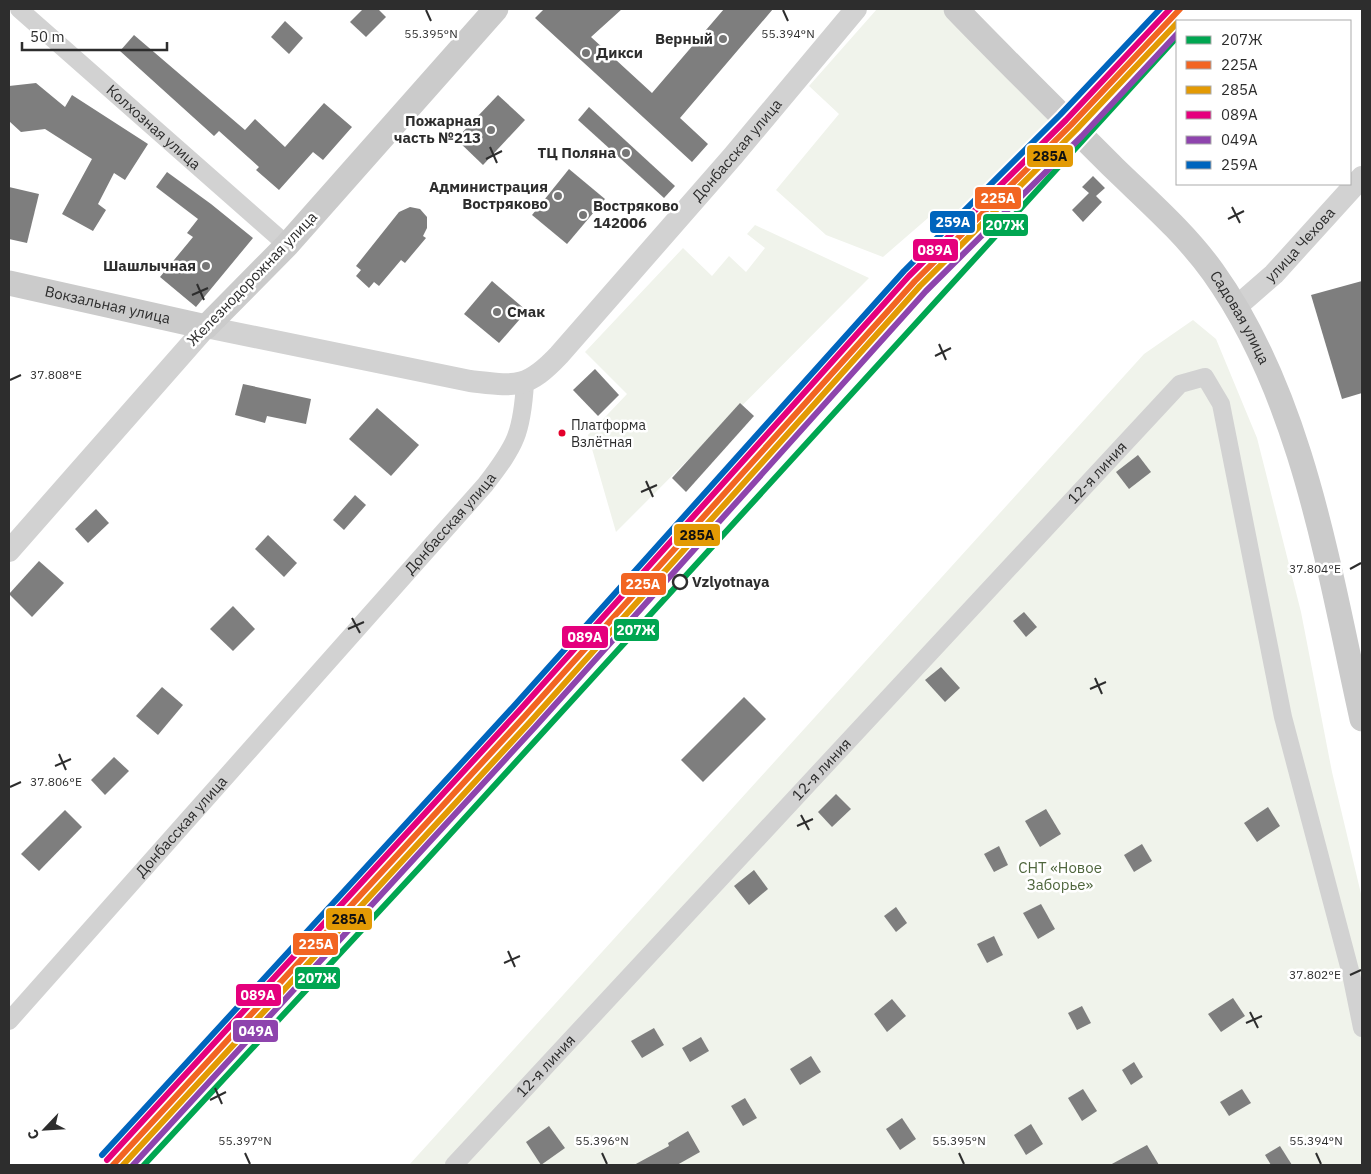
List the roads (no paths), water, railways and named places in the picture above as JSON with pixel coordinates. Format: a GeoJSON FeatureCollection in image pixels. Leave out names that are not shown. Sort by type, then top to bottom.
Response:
{"type":"FeatureCollection","features":[{"type":"Feature","properties":{"kind":"main road","name":"Железнодорожная улица"},"geometry":{"type":"LineString","coordinates":[[206,327],[287,245],[496,9]]}},
{"type":"Feature","properties":{"kind":"main road","name":"Садовая улица"},"geometry":{"type":"LineString","coordinates":[[956,9],[1034,90],[1187,240],[1213,272],[1236,308],[1257,348],[1293,436],[1311,500],[1362,719]]}},
{"type":"Feature","properties":{"kind":"main road","name":"Вокзальная улица"},"geometry":{"type":"LineString","coordinates":[[9,283],[206,327]]}},
{"type":"Feature","properties":{"kind":"street","name":"Колхозная улица"},"geometry":{"type":"LineString","coordinates":[[19,9],[287,245]]}},
{"type":"Feature","properties":{"kind":"street","name":"Донбасская улица"},"geometry":{"type":"LineString","coordinates":[[9,1021],[485,484],[515,441],[523,418],[525,383],[538,375],[559,355],[733,156],[856,9]]}},
{"type":"Feature","properties":{"kind":"street","name":"улица Чехова"},"geometry":{"type":"LineString","coordinates":[[1236,308],[1274,274],[1362,177]]}},
{"type":"Feature","properties":{"kind":"street"},"geometry":{"type":"LineString","coordinates":[[206,327],[470,381],[514,385],[525,383]]}},
{"type":"Feature","properties":{"kind":"street","name":"Железнодорожная улица"},"geometry":{"type":"LineString","coordinates":[[9,551],[206,327]]}},
{"type":"Feature","properties":{"kind":"street","name":"12-я линия"},"geometry":{"type":"LineString","coordinates":[[454,1165],[1180,384],[1192,379],[1205,377],[1221,404],[1284,717],[1362,1028]]}},
{"type":"Feature","properties":{"kind":"place","name":"Верный"},"geometry":{"type":"Point","coordinates":[723,39]}},
{"type":"Feature","properties":{"kind":"place","name":"Дикси"},"geometry":{"type":"Point","coordinates":[586,53]}},
{"type":"Feature","properties":{"kind":"place","name":"Пожарная часть №213"},"geometry":{"type":"Point","coordinates":[491,130]}},
{"type":"Feature","properties":{"kind":"place","name":"ТЦ Поляна"},"geometry":{"type":"Point","coordinates":[626,153]}},
{"type":"Feature","properties":{"kind":"place","name":"Администрация Востряково"},"geometry":{"type":"Point","coordinates":[558,196]}},
{"type":"Feature","properties":{"kind":"place","name":"Востряково 142006"},"geometry":{"type":"Point","coordinates":[583,215]}},
{"type":"Feature","properties":{"kind":"place","name":"Шашлычная"},"geometry":{"type":"Point","coordinates":[206,266]}},
{"type":"Feature","properties":{"kind":"place","name":"Смак"},"geometry":{"type":"Point","coordinates":[497,312]}},
{"type":"Feature","properties":{"kind":"place","name":"Платформа Взлётная"},"geometry":{"type":"Point","coordinates":[562,433]}},
{"type":"Feature","properties":{"kind":"place","name":"Vzlyotnaya"},"geometry":{"type":"Point","coordinates":[680,582]}},
{"type":"Feature","properties":{"kind":"park label","name":"СНТ «Новое Заборье»"},"geometry":{"type":"Point","coordinates":[1060,876]}}]}
